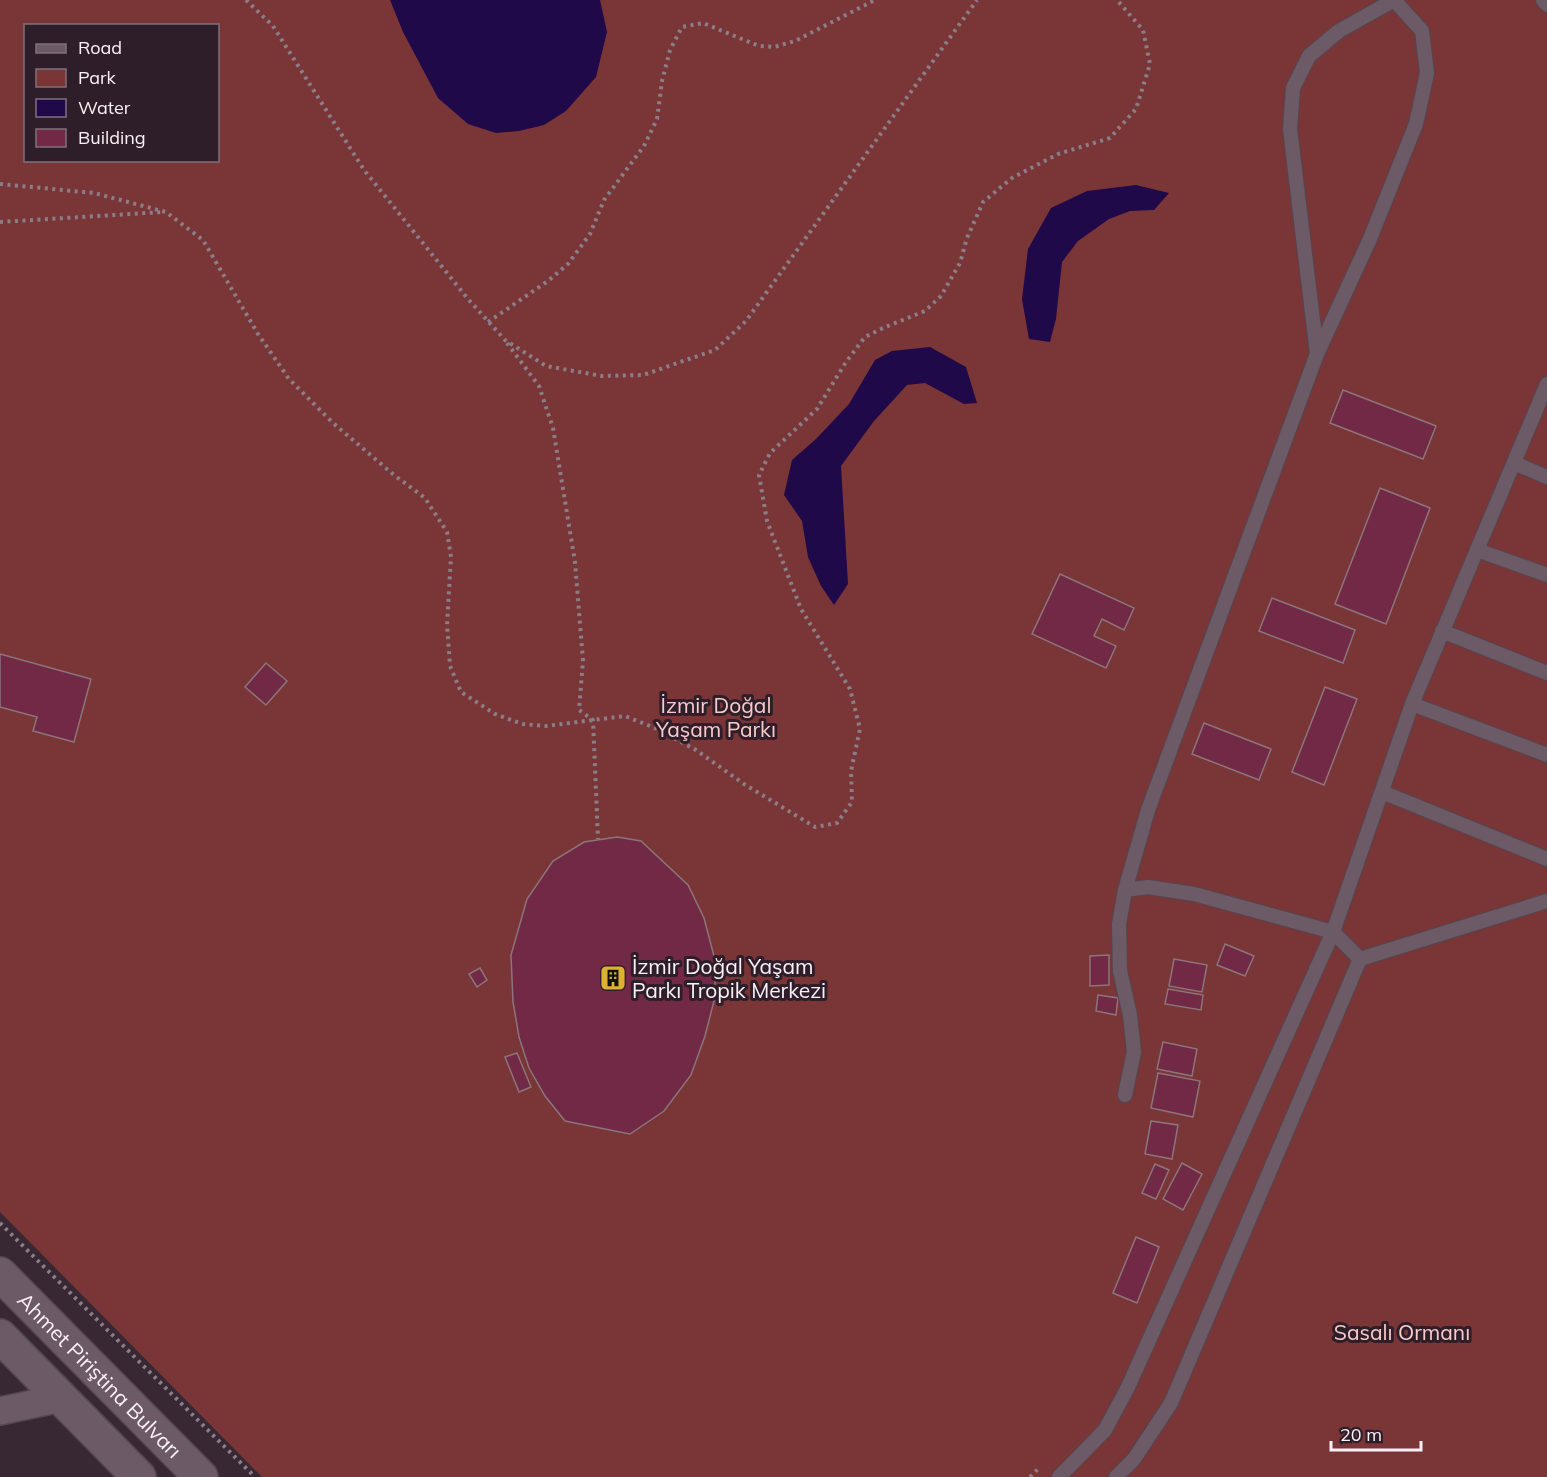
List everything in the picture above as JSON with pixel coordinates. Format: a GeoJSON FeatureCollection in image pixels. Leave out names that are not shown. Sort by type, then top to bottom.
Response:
{"type":"FeatureCollection","features":[{"type":"Feature","properties":{"kind":"main road","name":"Ahmet Piriştina Bulvarı"},"geometry":{"type":"LineString","coordinates":[[0,1274],[201,1477]]}},
{"type":"Feature","properties":{"kind":"main road","name":"Ahmet Piriştina Bulvarı"},"geometry":{"type":"LineString","coordinates":[[0,1336],[139,1477]]}},
{"type":"Feature","properties":{"kind":"street"},"geometry":{"type":"LineString","coordinates":[[0,1411],[61,1398]]}},
{"type":"Feature","properties":{"kind":"lane"},"geometry":{"type":"LineString","coordinates":[[1125,1095],[1134,1052],[1130,1015],[1120,971],[1119,924],[1125,890],[1148,810],[1317,354],[1369,241],[1416,124],[1427,73],[1422,31],[1394,0],[1339,31],[1310,56],[1293,88],[1290,129],[1317,354]]}},
{"type":"Feature","properties":{"kind":"lane"},"geometry":{"type":"LineString","coordinates":[[1543,0],[1547,5]]}},
{"type":"Feature","properties":{"kind":"lane"},"geometry":{"type":"LineString","coordinates":[[1059,1477],[1105,1430],[1128,1387],[1333,932],[1412,704],[1547,384]]}},
{"type":"Feature","properties":{"kind":"lane"},"geometry":{"type":"LineString","coordinates":[[1514,463],[1547,477]]}},
{"type":"Feature","properties":{"kind":"lane"},"geometry":{"type":"LineString","coordinates":[[1477,550],[1547,575]]}},
{"type":"Feature","properties":{"kind":"lane"},"geometry":{"type":"LineString","coordinates":[[1442,632],[1547,673]]}},
{"type":"Feature","properties":{"kind":"lane"},"geometry":{"type":"LineString","coordinates":[[1412,704],[1547,755]]}},
{"type":"Feature","properties":{"kind":"lane"},"geometry":{"type":"LineString","coordinates":[[1382,792],[1547,859]]}},
{"type":"Feature","properties":{"kind":"lane"},"geometry":{"type":"LineString","coordinates":[[1125,890],[1148,887],[1194,894],[1333,932],[1360,958]]}},
{"type":"Feature","properties":{"kind":"lane"},"geometry":{"type":"LineString","coordinates":[[1360,958],[1547,901]]}},
{"type":"Feature","properties":{"kind":"lane"},"geometry":{"type":"LineString","coordinates":[[1116,1477],[1134,1459],[1171,1403],[1360,958]]}},
{"type":"Feature","properties":{"kind":"path"},"geometry":{"type":"LineString","coordinates":[[246,0],[273,26],[364,170],[468,299],[505,340],[539,386],[553,428],[575,562],[583,661],[579,710],[593,720]]}},
{"type":"Feature","properties":{"kind":"path"},"geometry":{"type":"LineString","coordinates":[[488,322],[548,281],[568,264],[590,234],[604,200],[644,146],[657,119],[662,81],[670,50],[682,27],[703,23],[759,46],[774,47],[795,40],[875,0]]}},
{"type":"Feature","properties":{"kind":"path"},"geometry":{"type":"LineString","coordinates":[[505,340],[546,366],[602,376],[643,375],[715,350],[746,321],[977,0]]}},
{"type":"Feature","properties":{"kind":"path"},"geometry":{"type":"LineString","coordinates":[[0,184],[94,193],[166,212],[203,240],[258,334],[289,379],[333,423],[425,498],[447,532],[451,556],[447,625],[450,666],[461,692],[495,714],[522,724],[546,726],[625,716],[655,728],[696,750],[760,794],[815,827],[837,823],[852,802],[851,771],[860,729],[849,689],[801,609],[767,521],[759,475],[770,453],[817,409],[865,337],[925,311],[941,296],[960,263],[967,238],[983,202],[1012,178],[1058,154],[1110,138],[1136,109],[1150,64],[1143,30],[1117,0]]}},
{"type":"Feature","properties":{"kind":"path"},"geometry":{"type":"LineString","coordinates":[[0,222],[166,212]]}},
{"type":"Feature","properties":{"kind":"path"},"geometry":{"type":"LineString","coordinates":[[593,720],[598,839]]}},
{"type":"Feature","properties":{"kind":"path"},"geometry":{"type":"LineString","coordinates":[[0,1223],[255,1477]]}},
{"type":"Feature","properties":{"kind":"green space","name":"İzmir Doğal Yaşam Parkı"},"geometry":{"type":"Polygon","coordinates":[[[0,0],[1547,0],[1547,1477],[262,1477],[0,1212],[0,0]]]}},
{"type":"Feature","properties":{"kind":"water"},"geometry":{"type":"Polygon","coordinates":[[[390,0],[600,0],[607,32],[596,77],[566,111],[544,125],[519,131],[496,133],[468,124],[438,98],[403,32],[390,0]]]}},
{"type":"Feature","properties":{"kind":"water"},"geometry":{"type":"Polygon","coordinates":[[[1136,185],[1169,193],[1154,210],[1130,211],[1109,219],[1078,241],[1062,262],[1056,319],[1050,342],[1029,339],[1022,299],[1028,249],[1051,208],[1087,191],[1136,185]]]}},
{"type":"Feature","properties":{"kind":"water"},"geometry":{"type":"Polygon","coordinates":[[[930,347],[966,367],[977,403],[964,404],[925,383],[907,385],[874,421],[841,466],[848,584],[834,605],[821,586],[808,557],[802,521],[784,495],[792,460],[816,439],[849,404],[875,360],[892,351],[930,347]]]}},
{"type":"Feature","properties":{"kind":"building"},"geometry":{"type":"Polygon","coordinates":[[[1343,390],[1436,426],[1423,459],[1330,423],[1343,390]]]}},
{"type":"Feature","properties":{"kind":"building"},"geometry":{"type":"Polygon","coordinates":[[[1380,488],[1430,508],[1386,624],[1335,604],[1380,488]]]}},
{"type":"Feature","properties":{"kind":"building"},"geometry":{"type":"Polygon","coordinates":[[[1060,574],[1134,608],[1124,630],[1102,619],[1094,636],[1116,646],[1106,668],[1032,634],[1060,574]]]}},
{"type":"Feature","properties":{"kind":"building"},"geometry":{"type":"Polygon","coordinates":[[[1272,598],[1355,630],[1343,663],[1259,631],[1272,598]]]}},
{"type":"Feature","properties":{"kind":"building"},"geometry":{"type":"Polygon","coordinates":[[[0,654],[91,679],[74,742],[33,731],[37,717],[0,707],[0,654]]]}},
{"type":"Feature","properties":{"kind":"building"},"geometry":{"type":"Polygon","coordinates":[[[266,663],[287,681],[266,705],[245,687],[266,663]]]}},
{"type":"Feature","properties":{"kind":"building"},"geometry":{"type":"Polygon","coordinates":[[[1325,687],[1357,699],[1324,785],[1292,772],[1325,687]]]}},
{"type":"Feature","properties":{"kind":"building"},"geometry":{"type":"Polygon","coordinates":[[[1204,723],[1271,749],[1259,780],[1192,754],[1204,723]]]}},
{"type":"Feature","properties":{"kind":"building","name":"İzmir Doğal Yaşam Parkı Tropik Merkezi"},"geometry":{"type":"Polygon","coordinates":[[[617,837],[641,841],[688,885],[704,918],[715,960],[715,997],[705,1036],[691,1075],[664,1111],[630,1134],[565,1121],[545,1096],[529,1068],[519,1037],[513,1002],[511,955],[527,899],[553,861],[584,842],[617,837]]]}},
{"type":"Feature","properties":{"kind":"building"},"geometry":{"type":"Polygon","coordinates":[[[1225,944],[1254,956],[1245,976],[1217,965],[1225,944]]]}},
{"type":"Feature","properties":{"kind":"building"},"geometry":{"type":"Polygon","coordinates":[[[1109,955],[1109,985],[1090,986],[1090,956],[1109,955]]]}},
{"type":"Feature","properties":{"kind":"building"},"geometry":{"type":"Polygon","coordinates":[[[1174,959],[1207,965],[1202,992],[1169,986],[1174,959]]]}},
{"type":"Feature","properties":{"kind":"building"},"geometry":{"type":"Polygon","coordinates":[[[480,968],[487,980],[477,987],[469,974],[480,968]]]}},
{"type":"Feature","properties":{"kind":"building"},"geometry":{"type":"Polygon","coordinates":[[[1168,989],[1203,995],[1201,1010],[1165,1004],[1168,989]]]}},
{"type":"Feature","properties":{"kind":"building"},"geometry":{"type":"Polygon","coordinates":[[[1098,995],[1118,998],[1116,1015],[1096,1011],[1098,995]]]}},
{"type":"Feature","properties":{"kind":"building"},"geometry":{"type":"Polygon","coordinates":[[[1163,1042],[1197,1049],[1192,1076],[1157,1069],[1163,1042]]]}},
{"type":"Feature","properties":{"kind":"building"},"geometry":{"type":"Polygon","coordinates":[[[517,1053],[531,1087],[519,1092],[505,1057],[517,1053]]]}},
{"type":"Feature","properties":{"kind":"building"},"geometry":{"type":"Polygon","coordinates":[[[1158,1073],[1200,1081],[1193,1117],[1151,1108],[1158,1073]]]}},
{"type":"Feature","properties":{"kind":"building"},"geometry":{"type":"Polygon","coordinates":[[[1151,1121],[1178,1125],[1172,1159],[1145,1154],[1151,1121]]]}},
{"type":"Feature","properties":{"kind":"building"},"geometry":{"type":"Polygon","coordinates":[[[1182,1163],[1202,1174],[1183,1210],[1163,1199],[1182,1163]]]}},
{"type":"Feature","properties":{"kind":"building"},"geometry":{"type":"Polygon","coordinates":[[[1155,1164],[1169,1170],[1156,1199],[1142,1193],[1155,1164]]]}},
{"type":"Feature","properties":{"kind":"building"},"geometry":{"type":"Polygon","coordinates":[[[1136,1237],[1159,1247],[1137,1303],[1113,1293],[1136,1237]]]}},
{"type":"Feature","properties":{"kind":"place","name":"İzmir Doğal Yaşam Parkı Tropik Merkezi"},"geometry":{"type":"Point","coordinates":[613,978]}},
{"type":"Feature","properties":{"kind":"park label","name":"Sasalı Ormanı"},"geometry":{"type":"Point","coordinates":[1402,1332]}}]}
